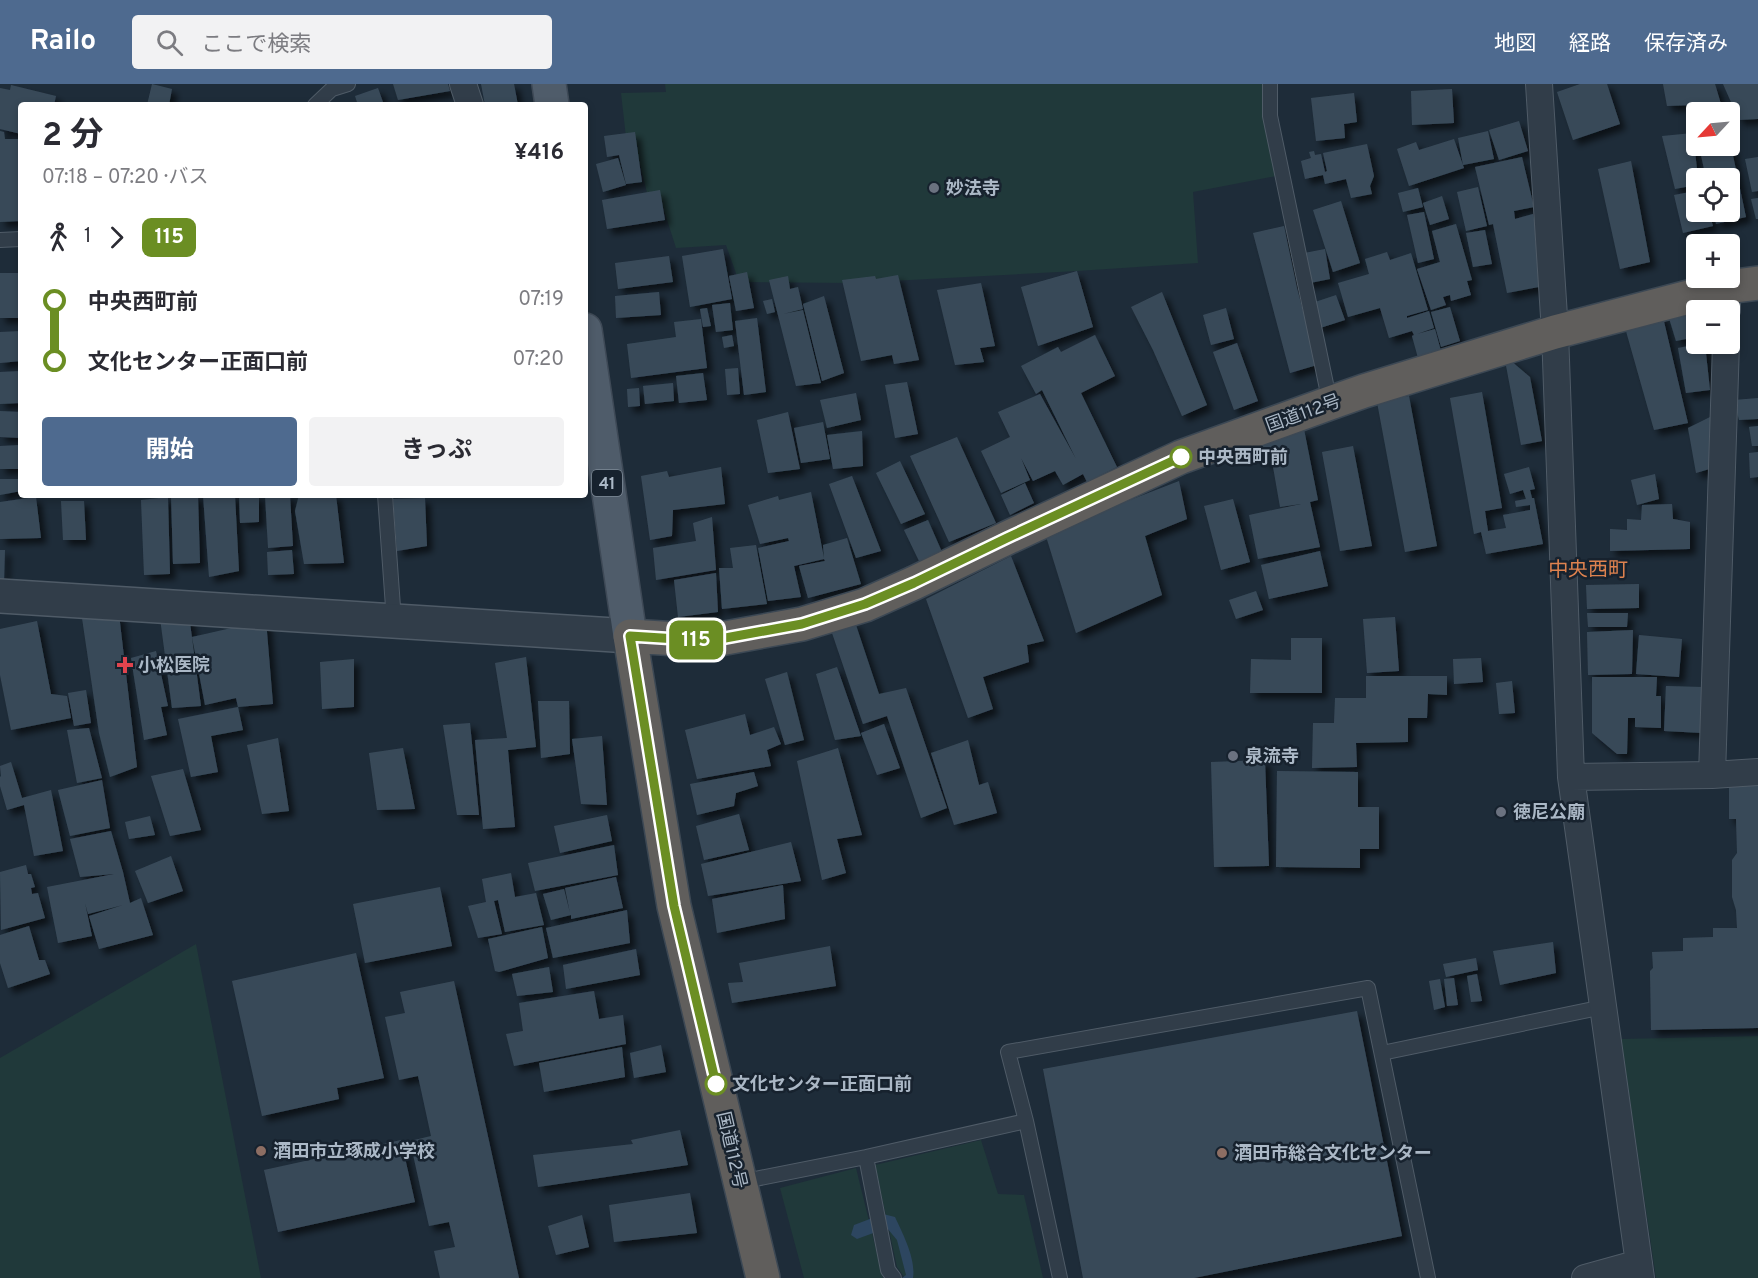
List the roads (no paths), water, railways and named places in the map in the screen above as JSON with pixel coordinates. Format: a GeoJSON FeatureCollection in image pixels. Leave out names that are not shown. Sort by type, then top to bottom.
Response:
{"type":"FeatureCollection","features":[{"type":"Feature","properties":{"kind":"highway","name":"国道112号"},"geometry":{"type":"LineString","coordinates":[[763,1278],[674,906],[630,636],[709,641],[802,624],[865,604],[914,583],[1181,457],[1330,403],[1556,332],[1737,293]]}},
{"type":"Feature","properties":{"kind":"main road"},"geometry":{"type":"LineString","coordinates":[[549,84],[552,102]]}},
{"type":"Feature","properties":{"kind":"main road","name":"41"},"geometry":{"type":"LineString","coordinates":[[588,350],[630,636]]}},
{"type":"Feature","properties":{"kind":"street"},"geometry":{"type":"LineString","coordinates":[[463,84],[469,102]]}},
{"type":"Feature","properties":{"kind":"street"},"geometry":{"type":"LineString","coordinates":[[1539,84],[1556,332],[1570,777],[1640,1271],[1585,1278]]}},
{"type":"Feature","properties":{"kind":"street"},"geometry":{"type":"LineString","coordinates":[[1712,775],[1726,354]]}},
{"type":"Feature","properties":{"kind":"street"},"geometry":{"type":"LineString","coordinates":[[0,596],[630,636]]}},
{"type":"Feature","properties":{"kind":"street"},"geometry":{"type":"LineString","coordinates":[[1570,777],[1758,772]]}},
{"type":"Feature","properties":{"kind":"lane"},"geometry":{"type":"LineString","coordinates":[[318,102],[332,89],[348,84]]}},
{"type":"Feature","properties":{"kind":"lane"},"geometry":{"type":"LineString","coordinates":[[1270,84],[1269,116],[1330,403]]}},
{"type":"Feature","properties":{"kind":"lane"},"geometry":{"type":"LineString","coordinates":[[0,240],[18,239]]}},
{"type":"Feature","properties":{"kind":"lane"},"geometry":{"type":"LineString","coordinates":[[385,498],[394,621]]}},
{"type":"Feature","properties":{"kind":"lane"},"geometry":{"type":"LineString","coordinates":[[1060,1278],[1026,1121],[1008,1052],[1368,988],[1428,1278]]}},
{"type":"Feature","properties":{"kind":"lane"},"geometry":{"type":"LineString","coordinates":[[1382,1053],[1603,1007]]}},
{"type":"Feature","properties":{"kind":"lane"},"geometry":{"type":"LineString","coordinates":[[740,1182],[866,1157],[1026,1121]]}},
{"type":"Feature","properties":{"kind":"lane"},"geometry":{"type":"LineString","coordinates":[[866,1157],[888,1270],[894,1278]]}},
{"type":"Feature","properties":{"kind":"water"},"geometry":{"type":"Polygon","coordinates":[[[883,1214],[895,1217],[911,1255],[913,1278],[902,1278],[906,1275],[897,1240],[887,1228],[857,1239],[851,1235],[854,1225],[883,1214]]]}},
{"type":"Feature","properties":{"kind":"place","name":"妙法寺"},"geometry":{"type":"Point","coordinates":[934,188]}},
{"type":"Feature","properties":{"kind":"place","name":"中央西町前"},"geometry":{"type":"Point","coordinates":[1181,457]}},
{"type":"Feature","properties":{"kind":"place","name":"小松医院"},"geometry":{"type":"Point","coordinates":[125,665]}},
{"type":"Feature","properties":{"kind":"place","name":"泉流寺"},"geometry":{"type":"Point","coordinates":[1233,756]}},
{"type":"Feature","properties":{"kind":"place","name":"徳尼公廟"},"geometry":{"type":"Point","coordinates":[1501,812]}},
{"type":"Feature","properties":{"kind":"place","name":"文化センター正面口前"},"geometry":{"type":"Point","coordinates":[716,1084]}},
{"type":"Feature","properties":{"kind":"place","name":"酒田市立琢成小学校"},"geometry":{"type":"Point","coordinates":[261,1151]}},
{"type":"Feature","properties":{"kind":"place","name":"酒田市総合文化センター"},"geometry":{"type":"Point","coordinates":[1222,1153]}},
{"type":"Feature","properties":{"kind":"district","name":"中央西町"},"geometry":{"type":"Point","coordinates":[1588,569]}}]}
